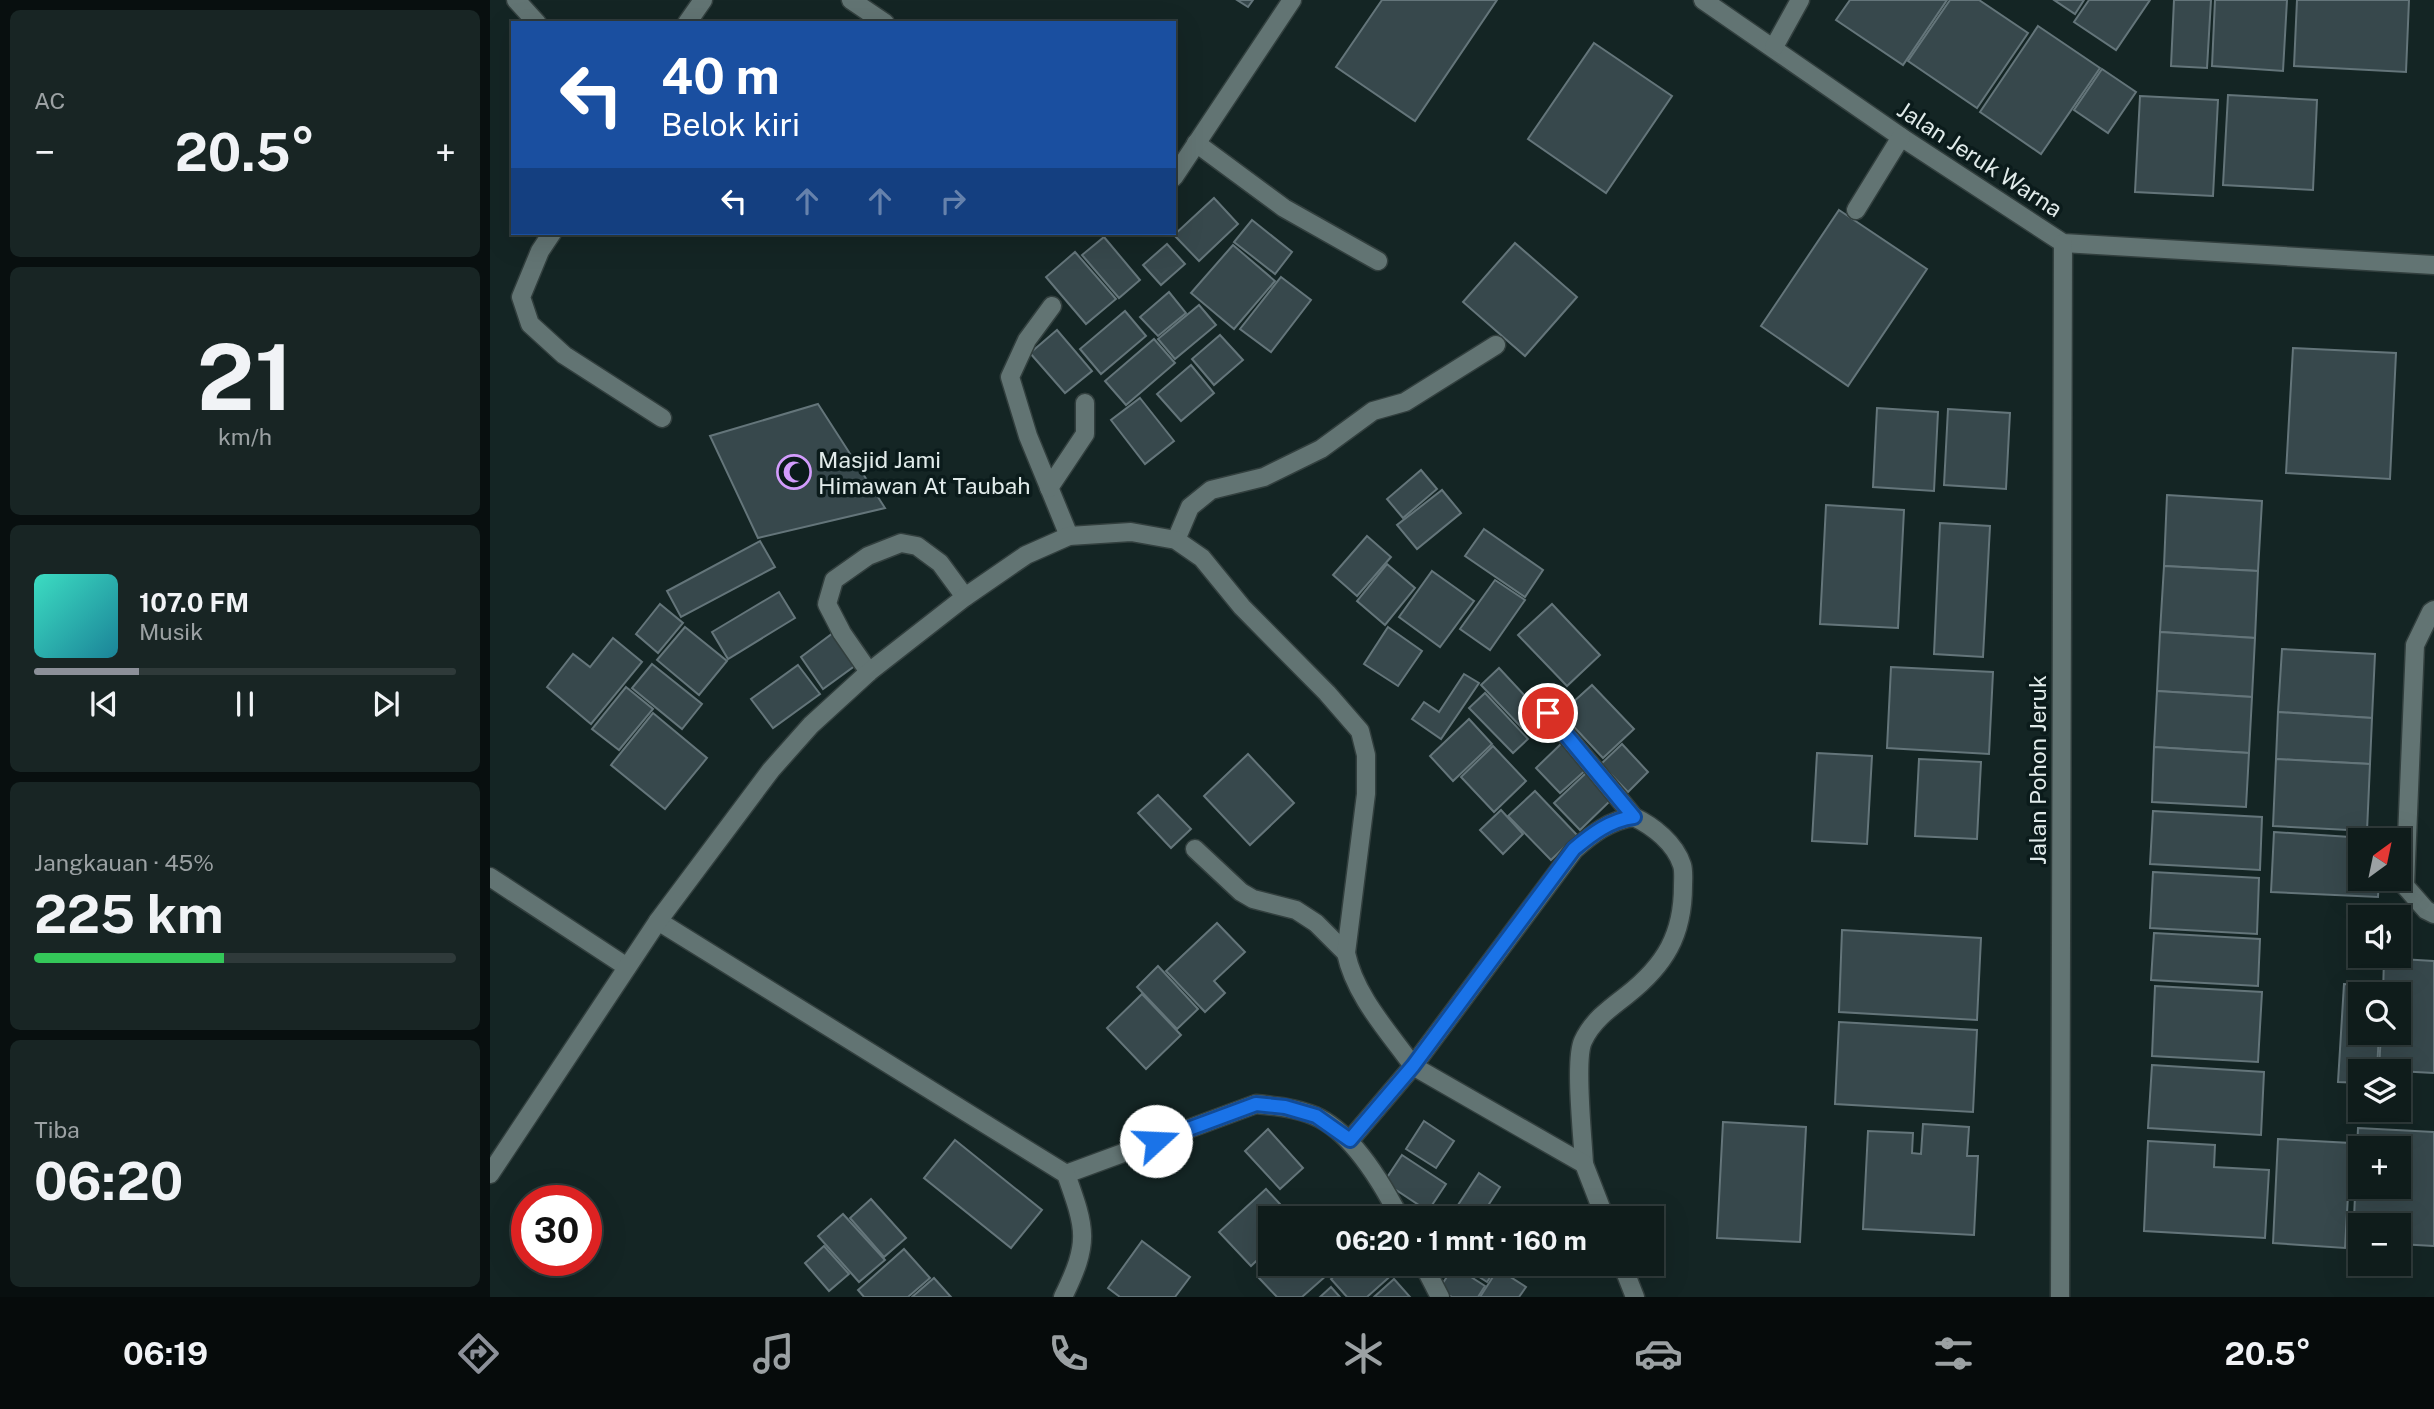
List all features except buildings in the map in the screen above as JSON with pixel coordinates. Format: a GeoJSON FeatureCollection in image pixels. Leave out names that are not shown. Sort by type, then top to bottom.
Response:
{"type":"FeatureCollection","features":[{"type":"Feature","properties":{"kind":"street"},"geometry":{"type":"LineString","coordinates":[[516,0],[535,21]]}},
{"type":"Feature","properties":{"kind":"street"},"geometry":{"type":"LineString","coordinates":[[688,21],[703,0]]}},
{"type":"Feature","properties":{"kind":"street"},"geometry":{"type":"LineString","coordinates":[[851,0],[882,21]]}},
{"type":"Feature","properties":{"kind":"street"},"geometry":{"type":"LineString","coordinates":[[1176,174],[1292,0]]}},
{"type":"Feature","properties":{"kind":"street","name":"Jalan Jeruk Warna"},"geometry":{"type":"LineString","coordinates":[[1703,0],[1901,137],[2063,243],[2434,265]]}},
{"type":"Feature","properties":{"kind":"street"},"geometry":{"type":"LineString","coordinates":[[1774,47],[1800,0]]}},
{"type":"Feature","properties":{"kind":"street"},"geometry":{"type":"LineString","coordinates":[[1856,210],[1901,137]]}},
{"type":"Feature","properties":{"kind":"street"},"geometry":{"type":"LineString","coordinates":[[1196,143],[1283,208],[1378,261]]}},
{"type":"Feature","properties":{"kind":"street"},"geometry":{"type":"LineString","coordinates":[[551,235],[540,251],[521,297],[530,324],[565,355],[662,418]]}},
{"type":"Feature","properties":{"kind":"street","name":"Jalan Pohon Jeruk"},"geometry":{"type":"LineString","coordinates":[[2060,1297],[2063,243]]}},
{"type":"Feature","properties":{"kind":"street"},"geometry":{"type":"LineString","coordinates":[[1052,306],[1027,340],[1010,377],[1028,436],[1069,536]]}},
{"type":"Feature","properties":{"kind":"street"},"geometry":{"type":"LineString","coordinates":[[1176,541],[1190,507],[1211,490],[1264,477],[1321,449],[1373,411],[1405,402],[1496,345]]}},
{"type":"Feature","properties":{"kind":"street"},"geometry":{"type":"LineString","coordinates":[[1049,488],[1085,434],[1084,403]]}},
{"type":"Feature","properties":{"kind":"street"},"geometry":{"type":"LineString","coordinates":[[490,1174],[658,921],[771,770],[811,725],[869,672],[965,597],[1026,555],[1069,536],[1131,532],[1176,541],[1202,558],[1242,607],[1327,693],[1360,731],[1366,755],[1366,794],[1346,953],[1349,967],[1365,999],[1413,1066],[1584,1164]]}},
{"type":"Feature","properties":{"kind":"street"},"geometry":{"type":"LineString","coordinates":[[869,672],[842,634],[827,604],[834,580],[868,556],[901,543],[918,546],[940,563],[965,597]]}},
{"type":"Feature","properties":{"kind":"street"},"geometry":{"type":"LineString","coordinates":[[2434,610],[2415,645],[2405,886],[2426,910],[2434,914]]}},
{"type":"Feature","properties":{"kind":"street"},"geometry":{"type":"LineString","coordinates":[[1548,713],[1634,817],[1653,826],[1670,845],[1682,865],[1681,918],[1670,951],[1632,991],[1607,1010],[1592,1026],[1581,1044],[1579,1066],[1584,1164],[1600,1206]]}},
{"type":"Feature","properties":{"kind":"street"},"geometry":{"type":"LineString","coordinates":[[1350,1140],[1413,1066],[1574,849],[1595,832],[1620,818],[1634,817]]}},
{"type":"Feature","properties":{"kind":"street"},"geometry":{"type":"LineString","coordinates":[[1195,849],[1241,892],[1253,899],[1296,910],[1316,923],[1346,953]]}},
{"type":"Feature","properties":{"kind":"street"},"geometry":{"type":"LineString","coordinates":[[490,877],[626,967]]}},
{"type":"Feature","properties":{"kind":"street"},"geometry":{"type":"LineString","coordinates":[[658,921],[1066,1174],[1081,1216],[1083,1249],[1077,1269],[1063,1297]]}},
{"type":"Feature","properties":{"kind":"street"},"geometry":{"type":"LineString","coordinates":[[1066,1174],[1256,1104],[1285,1107],[1316,1116],[1350,1140],[1394,1206]]}},
{"type":"Feature","properties":{"kind":"street"},"geometry":{"type":"LineString","coordinates":[[1429,1276],[1440,1297]]}},
{"type":"Feature","properties":{"kind":"street"},"geometry":{"type":"LineString","coordinates":[[1627,1276],[1635,1297]]}},
{"type":"Feature","properties":{"kind":"place","name":"Masjid Jami Himawan At Taubah"},"geometry":{"type":"Point","coordinates":[794,472]}},
{"type":"Feature","properties":{"kind":"route"},"geometry":{"type":"LineString","coordinates":[[1156,1141],[1256,1104],[1285,1107],[1316,1116],[1350,1140],[1413,1066],[1574,849],[1595,832],[1620,818],[1634,817],[1548,713]]}}]}
